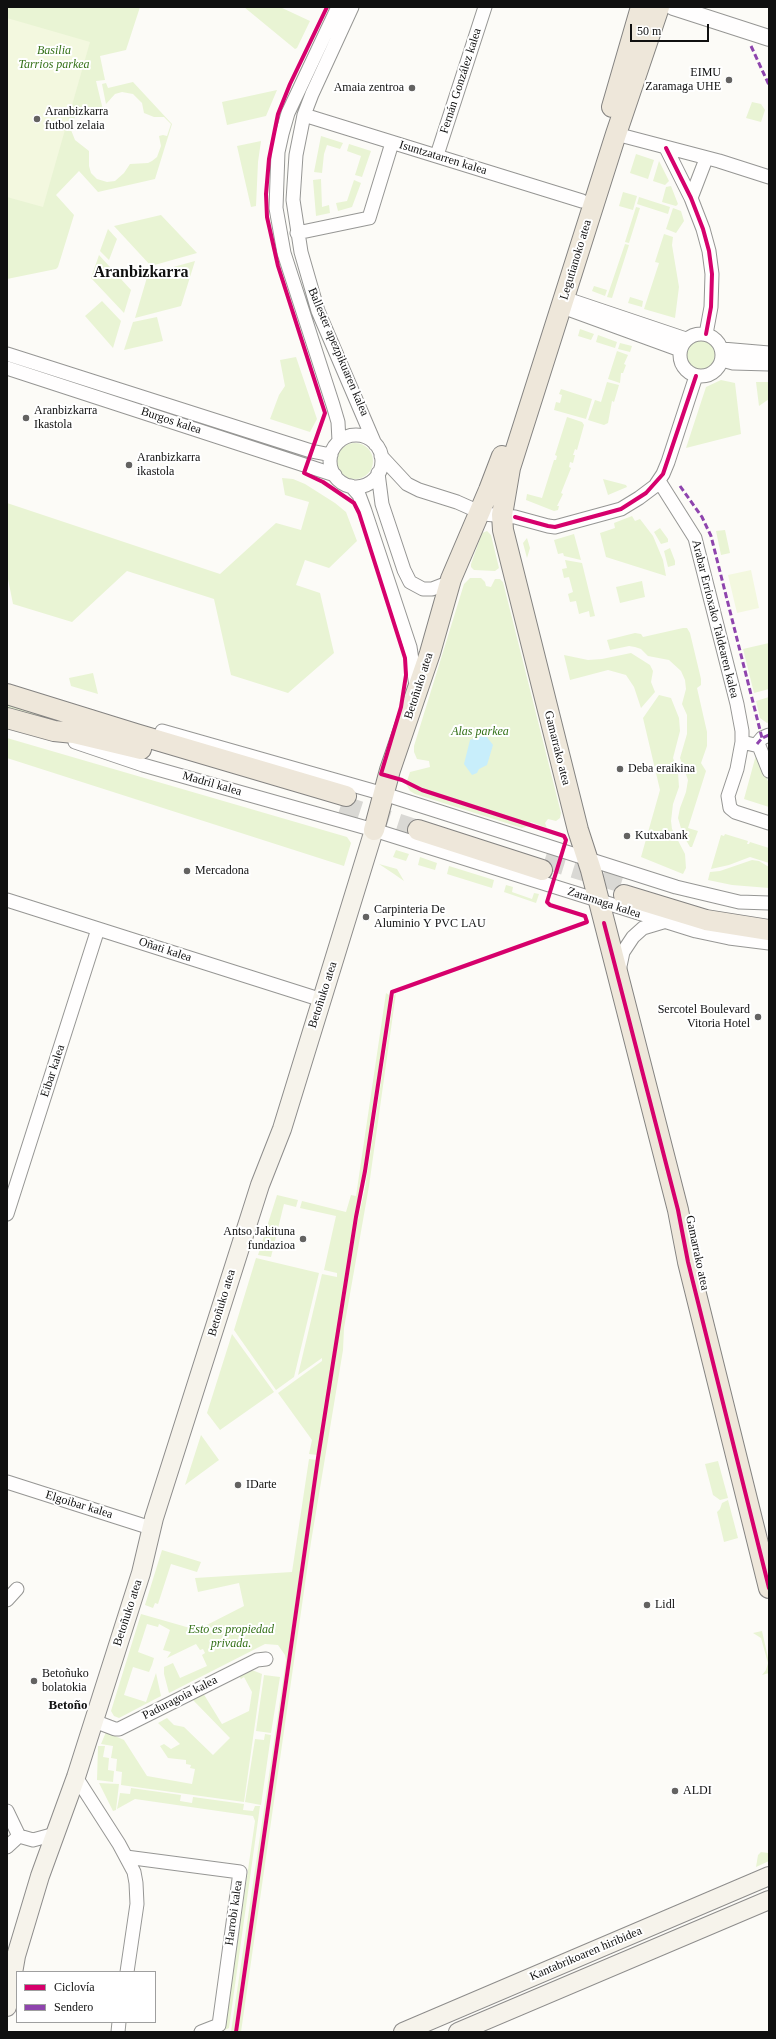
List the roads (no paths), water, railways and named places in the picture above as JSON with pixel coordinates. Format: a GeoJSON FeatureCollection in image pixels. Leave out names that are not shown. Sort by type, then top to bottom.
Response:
{"type":"FeatureCollection","features":[{"type":"Feature","properties":{"kind":"main road","name":"Legutianoko atea"},"geometry":{"type":"LineString","coordinates":[[480,511],[499,464],[595,164],[641,7]]}},
{"type":"Feature","properties":{"kind":"main road","name":"Legutianoko atea"},"geometry":{"type":"LineString","coordinates":[[502,516],[510,468],[616,134],[659,7]]}},
{"type":"Feature","properties":{"kind":"main road","name":"Betoñuko atea"},"geometry":{"type":"LineString","coordinates":[[7,2007],[16,1956],[94,1721],[142,1567],[151,1528],[238,1251],[260,1185],[282,1129],[374,830],[390,770],[417,695],[451,579],[480,511]]}},
{"type":"Feature","properties":{"kind":"main road","name":"Gamarrako atea"},"geometry":{"type":"LineString","coordinates":[[502,516],[505,537],[578,830],[587,859],[678,1210],[688,1262],[769,1588]]}},
{"type":"Feature","properties":{"kind":"main road","name":"Madril kalea"},"geometry":{"type":"LineString","coordinates":[[7,694],[343,800],[123,744],[74,733],[54,731],[7,718]]}},
{"type":"Feature","properties":{"kind":"main road"},"geometry":{"type":"LineString","coordinates":[[420,824],[544,864]]}},
{"type":"Feature","properties":{"kind":"main road","name":"Zaramaga kalea"},"geometry":{"type":"LineString","coordinates":[[769,916],[746,915],[626,890],[706,920],[769,930]]}},
{"type":"Feature","properties":{"kind":"main road","name":"Kantabrikoaren hiribidea"},"geometry":{"type":"LineString","coordinates":[[403,2032],[769,1876]]}},
{"type":"Feature","properties":{"kind":"main road","name":"Kantabrikoaren hiribidea"},"geometry":{"type":"LineString","coordinates":[[458,2032],[769,1900]]}},
{"type":"Feature","properties":{"kind":"street","name":"Ballester apezpikuaren kalea"},"geometry":{"type":"LineString","coordinates":[[338,7],[288,113],[277,158],[276,208],[284,253],[334,405],[338,422],[339,442]]}},
{"type":"Feature","properties":{"kind":"street","name":"Ballester apezpikuaren kalea"},"geometry":{"type":"LineString","coordinates":[[352,7],[304,114],[299,136],[293,200],[297,233],[307,278],[318,311],[375,444]]}},
{"type":"Feature","properties":{"kind":"street","name":"Fernán González kalea"},"geometry":{"type":"LineString","coordinates":[[437,155],[485,7]]}},
{"type":"Feature","properties":{"kind":"street"},"geometry":{"type":"LineString","coordinates":[[673,7],[769,38]]}},
{"type":"Feature","properties":{"kind":"street","name":"Isuntzatarren kalea"},"geometry":{"type":"LineString","coordinates":[[304,114],[582,201]]}},
{"type":"Feature","properties":{"kind":"street"},"geometry":{"type":"LineString","coordinates":[[616,134],[706,158],[769,177]]}},
{"type":"Feature","properties":{"kind":"street"},"geometry":{"type":"LineString","coordinates":[[297,233],[369,218],[392,142]]}},
{"type":"Feature","properties":{"kind":"street"},"geometry":{"type":"LineString","coordinates":[[666,148],[691,198],[703,228],[709,251],[712,274],[711,307],[706,334]]}},
{"type":"Feature","properties":{"kind":"street"},"geometry":{"type":"LineString","coordinates":[[691,198],[706,158]]}},
{"type":"Feature","properties":{"kind":"street"},"geometry":{"type":"LineString","coordinates":[[563,302],[683,344]]}},
{"type":"Feature","properties":{"kind":"street"},"geometry":{"type":"LineString","coordinates":[[722,354],[718,368],[712,373],[704,376],[696,376],[684,369],[679,356],[683,344],[699,333],[706,334],[718,342],[722,354],[732,363],[769,364]]}},
{"type":"Feature","properties":{"kind":"street"},"geometry":{"type":"LineString","coordinates":[[722,354],[769,353]]}},
{"type":"Feature","properties":{"kind":"street","name":"Burgos kalea"},"geometry":{"type":"LineString","coordinates":[[7,354],[311,451],[331,455]]}},
{"type":"Feature","properties":{"kind":"street","name":"Burgos kalea"},"geometry":{"type":"LineString","coordinates":[[7,368],[335,475]]}},
{"type":"Feature","properties":{"kind":"street"},"geometry":{"type":"LineString","coordinates":[[417,695],[410,646],[359,495],[351,486],[342,482],[335,475],[331,466],[331,455],[339,442],[353,435],[365,437],[375,444],[381,456],[407,484],[480,511],[484,514],[515,517],[548,526],[555,526],[621,509],[646,493],[659,481],[668,462],[696,376]]}},
{"type":"Feature","properties":{"kind":"street"},"geometry":{"type":"LineString","coordinates":[[381,456],[378,473],[382,504],[410,582],[423,589],[432,589],[445,584],[451,579]]}},
{"type":"Feature","properties":{"kind":"street"},"geometry":{"type":"LineString","coordinates":[[351,486],[367,484],[378,473]]}},
{"type":"Feature","properties":{"kind":"street","name":"Arabar Errioxako Taldearen kalea"},"geometry":{"type":"LineString","coordinates":[[659,481],[663,491],[680,512],[695,538],[729,671],[742,731],[742,742],[737,769],[728,796],[730,808],[735,812],[769,823]]}},
{"type":"Feature","properties":{"kind":"street","name":"Madril kalea"},"geometry":{"type":"LineString","coordinates":[[64,711],[108,716],[384,794]]}},
{"type":"Feature","properties":{"kind":"street","name":"Madril kalea"},"geometry":{"type":"LineString","coordinates":[[54,731],[72,741],[143,765],[374,830]]}},
{"type":"Feature","properties":{"kind":"street"},"geometry":{"type":"LineString","coordinates":[[757,744],[762,738],[769,735]]}},
{"type":"Feature","properties":{"kind":"street"},"geometry":{"type":"LineString","coordinates":[[742,742],[757,744]]}},
{"type":"Feature","properties":{"kind":"street"},"geometry":{"type":"LineString","coordinates":[[757,744],[769,771]]}},
{"type":"Feature","properties":{"kind":"street"},"geometry":{"type":"LineString","coordinates":[[384,794],[676,888],[739,902],[769,903]]}},
{"type":"Feature","properties":{"kind":"street","name":"Zaramaga kalea"},"geometry":{"type":"LineString","coordinates":[[374,830],[664,922],[712,935],[769,943]]}},
{"type":"Feature","properties":{"kind":"street","name":"Oñati kalea"},"geometry":{"type":"LineString","coordinates":[[7,900],[322,1000]]}},
{"type":"Feature","properties":{"kind":"street","name":"Gamarrako atea"},"geometry":{"type":"LineString","coordinates":[[618,979],[623,952],[633,937],[643,928],[664,922]]}},
{"type":"Feature","properties":{"kind":"street","name":"Eibar kalea"},"geometry":{"type":"LineString","coordinates":[[7,1214],[98,929]]}},
{"type":"Feature","properties":{"kind":"street","name":"Elgoibar kalea"},"geometry":{"type":"LineString","coordinates":[[7,1482],[151,1528]]}},
{"type":"Feature","properties":{"kind":"street"},"geometry":{"type":"LineString","coordinates":[[7,1600],[17,1589]]}},
{"type":"Feature","properties":{"kind":"street","name":"Paduragoia kalea"},"geometry":{"type":"LineString","coordinates":[[94,1721],[115,1729],[119,1728],[257,1660],[266,1659]]}},
{"type":"Feature","properties":{"kind":"street"},"geometry":{"type":"LineString","coordinates":[[76,1777],[134,1872],[138,1892],[127,1971]]}},
{"type":"Feature","properties":{"kind":"street"},"geometry":{"type":"LineString","coordinates":[[7,1811],[19,1836],[33,1840],[56,1834]]}},
{"type":"Feature","properties":{"kind":"street"},"geometry":{"type":"LineString","coordinates":[[7,1847],[19,1836]]}},
{"type":"Feature","properties":{"kind":"street"},"geometry":{"type":"LineString","coordinates":[[33,1840],[46,1862]]}},
{"type":"Feature","properties":{"kind":"street","name":"Harrobi kalea"},"geometry":{"type":"LineString","coordinates":[[126,1857],[240,1872],[219,2025],[201,2032]]}},
{"type":"Feature","properties":{"kind":"water"},"geometry":{"type":"Polygon","coordinates":[[[489,730],[487,737],[493,745],[487,765],[472,775],[464,764],[470,740],[478,737],[482,731],[489,730]]]}},
{"type":"Feature","properties":{"kind":"tunnel"},"geometry":{"type":"LineString","coordinates":[[341,805],[418,830]]}},
{"type":"Feature","properties":{"kind":"tunnel"},"geometry":{"type":"LineString","coordinates":[[545,859],[629,885]]}},
{"type":"Feature","properties":{"kind":"place","name":"EIMU Zaramaga UHE"},"geometry":{"type":"Point","coordinates":[729,80]}},
{"type":"Feature","properties":{"kind":"place","name":"Amaia zentroa"},"geometry":{"type":"Point","coordinates":[412,88]}},
{"type":"Feature","properties":{"kind":"place","name":"Aranbizkarra futbol zelaia"},"geometry":{"type":"Point","coordinates":[37,119]}},
{"type":"Feature","properties":{"kind":"place","name":"Aranbizkarra Ikastola"},"geometry":{"type":"Point","coordinates":[26,418]}},
{"type":"Feature","properties":{"kind":"place","name":"Aranbizkarra ikastola"},"geometry":{"type":"Point","coordinates":[129,465]}},
{"type":"Feature","properties":{"kind":"place","name":"Deba eraikina"},"geometry":{"type":"Point","coordinates":[620,769]}},
{"type":"Feature","properties":{"kind":"place","name":"Kutxabank"},"geometry":{"type":"Point","coordinates":[627,836]}},
{"type":"Feature","properties":{"kind":"place","name":"Mercadona"},"geometry":{"type":"Point","coordinates":[187,871]}},
{"type":"Feature","properties":{"kind":"place","name":"Carpinteria De Aluminio Y PVC LAU"},"geometry":{"type":"Point","coordinates":[366,917]}},
{"type":"Feature","properties":{"kind":"place","name":"Sercotel Boulevard Vitoria Hotel"},"geometry":{"type":"Point","coordinates":[758,1017]}},
{"type":"Feature","properties":{"kind":"place","name":"Antso Jakituna fundazioa"},"geometry":{"type":"Point","coordinates":[303,1239]}},
{"type":"Feature","properties":{"kind":"place","name":"IDarte"},"geometry":{"type":"Point","coordinates":[238,1485]}},
{"type":"Feature","properties":{"kind":"place","name":"Lidl"},"geometry":{"type":"Point","coordinates":[647,1605]}},
{"type":"Feature","properties":{"kind":"place","name":"Betoñuko bolatokia"},"geometry":{"type":"Point","coordinates":[34,1681]}},
{"type":"Feature","properties":{"kind":"place","name":"ALDI"},"geometry":{"type":"Point","coordinates":[675,1791]}},
{"type":"Feature","properties":{"kind":"district","name":"Aranbizkarra"},"geometry":{"type":"Point","coordinates":[141,273]}},
{"type":"Feature","properties":{"kind":"district","name":"Betoño"},"geometry":{"type":"Point","coordinates":[68,1706]}},
{"type":"Feature","properties":{"kind":"park label","name":"Basilia Tarrios parkea"},"geometry":{"type":"Point","coordinates":[54,58]}},
{"type":"Feature","properties":{"kind":"park label","name":"Alas parkea"},"geometry":{"type":"Point","coordinates":[480,732]}},
{"type":"Feature","properties":{"kind":"park label","name":"Esto es propiedad privada."},"geometry":{"type":"Point","coordinates":[231,1637]}}]}
